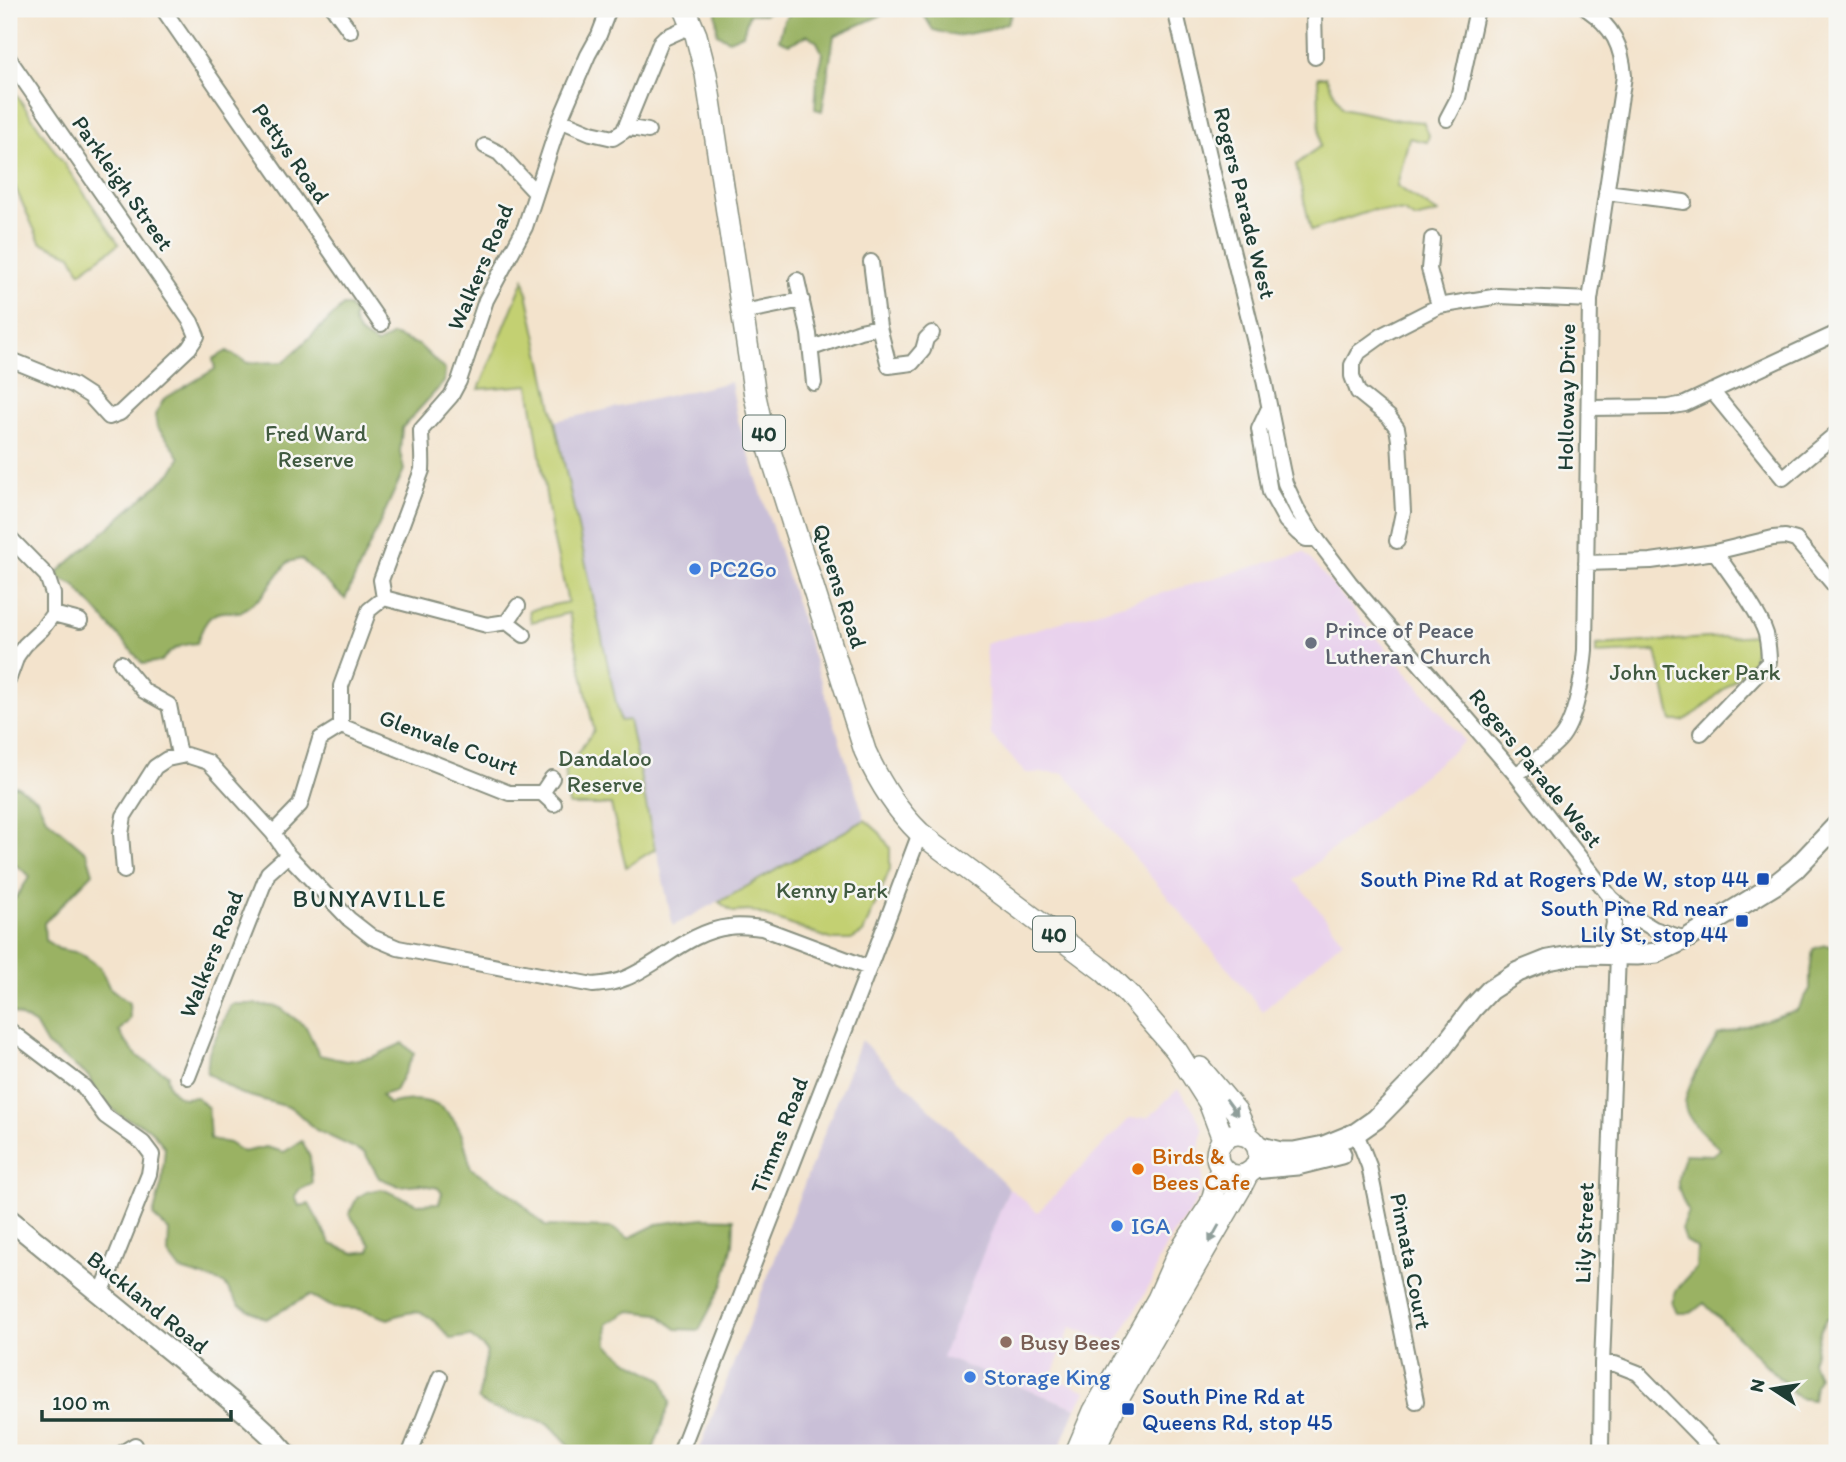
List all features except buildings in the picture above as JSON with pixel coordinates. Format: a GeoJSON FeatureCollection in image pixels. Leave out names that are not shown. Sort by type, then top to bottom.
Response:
{"type":"FeatureCollection","features":[{"type":"Feature","properties":{"kind":"main road","name":"Queens Road"},"geometry":{"type":"LineString","coordinates":[[689,17],[702,52],[706,74],[761,423],[865,751],[888,797],[908,822],[1104,971],[1129,995],[1176,1050],[1209,1102],[1223,1139]]}},
{"type":"Feature","properties":{"kind":"main road"},"geometry":{"type":"LineString","coordinates":[[1221,1168],[1233,1176],[1311,1163],[1339,1155],[1359,1138],[1430,1064],[1490,990],[1518,972],[1548,960],[1581,954],[1657,953],[1686,939],[1776,884],[1796,868],[1837,825]]}},
{"type":"Feature","properties":{"kind":"main road","name":"Queens Road"},"geometry":{"type":"LineString","coordinates":[[1176,1050],[1198,1065],[1236,1111],[1253,1141]]}},
{"type":"Feature","properties":{"kind":"main road"},"geometry":{"type":"LineString","coordinates":[[1223,1139],[1235,1133],[1280,1152],[1294,1152],[1359,1138]]}},
{"type":"Feature","properties":{"kind":"main road","name":"40"},"geometry":{"type":"LineString","coordinates":[[1076,1453],[1094,1411],[1158,1299],[1177,1256],[1211,1204],[1221,1168],[1217,1156],[1219,1144],[1223,1139]]}},
{"type":"Feature","properties":{"kind":"main road"},"geometry":{"type":"LineString","coordinates":[[1093,1453],[1118,1399],[1259,1158],[1253,1141]]}},
{"type":"Feature","properties":{"kind":"main road","name":"Buckland Road"},"geometry":{"type":"LineString","coordinates":[[9,1219],[247,1413],[286,1453]]}},
{"type":"Feature","properties":{"kind":"street","name":"Pettys Road"},"geometry":{"type":"LineString","coordinates":[[163,9],[381,324]]}},
{"type":"Feature","properties":{"kind":"street"},"geometry":{"type":"LineString","coordinates":[[334,9],[350,31]]}},
{"type":"Feature","properties":{"kind":"street","name":"Walkers Road"},"geometry":{"type":"LineString","coordinates":[[384,598],[381,580],[422,470],[424,456],[421,430],[451,396],[459,381],[486,300],[525,227],[560,120],[609,9]]}},
{"type":"Feature","properties":{"kind":"street","name":"Rogers Parade West"},"geometry":{"type":"LineString","coordinates":[[1175,9],[1263,374],[1285,483],[1297,509],[1350,583],[1516,775],[1611,898],[1629,914],[1654,929],[1686,939]]}},
{"type":"Feature","properties":{"kind":"street"},"geometry":{"type":"LineString","coordinates":[[1314,9],[1315,57]]}},
{"type":"Feature","properties":{"kind":"street"},"geometry":{"type":"LineString","coordinates":[[1447,118],[1458,98],[1477,9]]}},
{"type":"Feature","properties":{"kind":"street","name":"Holloway Drive"},"geometry":{"type":"LineString","coordinates":[[1516,775],[1561,738],[1572,716],[1586,650],[1590,300],[1624,76],[1623,60],[1612,32],[1601,18],[1587,9]]}},
{"type":"Feature","properties":{"kind":"street"},"geometry":{"type":"LineString","coordinates":[[560,120],[591,133],[614,138],[624,131],[661,41],[689,17]]}},
{"type":"Feature","properties":{"kind":"street","name":"Parkleigh Street"},"geometry":{"type":"LineString","coordinates":[[9,59],[191,322],[197,335],[189,348],[130,404],[120,413],[109,417],[90,396],[73,385],[9,359]]}},
{"type":"Feature","properties":{"kind":"street"},"geometry":{"type":"LineString","coordinates":[[625,127],[648,131]]}},
{"type":"Feature","properties":{"kind":"street"},"geometry":{"type":"LineString","coordinates":[[485,146],[499,153],[535,192]]}},
{"type":"Feature","properties":{"kind":"street"},"geometry":{"type":"LineString","coordinates":[[1606,192],[1684,202]]}},
{"type":"Feature","properties":{"kind":"street"},"geometry":{"type":"LineString","coordinates":[[1432,239],[1429,269],[1439,306]]}},
{"type":"Feature","properties":{"kind":"street"},"geometry":{"type":"LineString","coordinates":[[871,262],[879,327],[889,366],[912,363],[932,333]]}},
{"type":"Feature","properties":{"kind":"street"},"geometry":{"type":"LineString","coordinates":[[797,280],[810,345],[814,383]]}},
{"type":"Feature","properties":{"kind":"street"},"geometry":{"type":"LineString","coordinates":[[1397,541],[1403,512],[1399,440],[1396,428],[1388,417],[1358,392],[1352,376],[1352,365],[1359,352],[1384,334],[1439,306],[1499,296],[1590,300]]}},
{"type":"Feature","properties":{"kind":"street"},"geometry":{"type":"LineString","coordinates":[[743,312],[802,300]]}},
{"type":"Feature","properties":{"kind":"street"},"geometry":{"type":"LineString","coordinates":[[810,345],[818,346],[879,327]]}},
{"type":"Feature","properties":{"kind":"street"},"geometry":{"type":"LineString","coordinates":[[1589,408],[1668,407],[1685,404],[1837,333]]}},
{"type":"Feature","properties":{"kind":"street"},"geometry":{"type":"LineString","coordinates":[[1712,391],[1783,478],[1837,433]]}},
{"type":"Feature","properties":{"kind":"street"},"geometry":{"type":"LineString","coordinates":[[9,537],[47,576],[53,594],[53,614],[43,629],[17,656],[9,678]]}},
{"type":"Feature","properties":{"kind":"street"},"geometry":{"type":"LineString","coordinates":[[1586,563],[1651,561],[1716,552],[1785,537],[1796,540],[1834,585]]}},
{"type":"Feature","properties":{"kind":"street"},"geometry":{"type":"LineString","coordinates":[[1701,733],[1769,662],[1765,631],[1758,616],[1716,552]]}},
{"type":"Feature","properties":{"kind":"street"},"geometry":{"type":"LineString","coordinates":[[273,833],[300,805],[320,738],[341,726],[341,686],[369,610],[384,598],[487,625],[507,622],[524,635]]}},
{"type":"Feature","properties":{"kind":"street"},"geometry":{"type":"LineString","coordinates":[[507,622],[518,606]]}},
{"type":"Feature","properties":{"kind":"street"},"geometry":{"type":"LineString","coordinates":[[53,614],[79,621]]}},
{"type":"Feature","properties":{"kind":"street"},"geometry":{"type":"LineString","coordinates":[[121,663],[144,691],[169,705],[179,755]]}},
{"type":"Feature","properties":{"kind":"street","name":"Glenvale Court"},"geometry":{"type":"LineString","coordinates":[[341,726],[509,793],[542,793]]}},
{"type":"Feature","properties":{"kind":"street"},"geometry":{"type":"LineString","coordinates":[[124,871],[121,834],[124,816],[155,767],[179,755],[193,756],[208,762],[273,833],[288,855],[349,919],[372,937],[398,948],[593,985],[626,978],[708,932],[744,926],[762,928],[869,968]]}},
{"type":"Feature","properties":{"kind":"street"},"geometry":{"type":"LineString","coordinates":[[552,778],[542,793],[554,804]]}},
{"type":"Feature","properties":{"kind":"street","name":"Timms Road"},"geometry":{"type":"LineString","coordinates":[[680,1453],[920,833]]}},
{"type":"Feature","properties":{"kind":"street","name":"Walkers Road"},"geometry":{"type":"LineString","coordinates":[[187,1077],[268,873],[288,855]]}},
{"type":"Feature","properties":{"kind":"street"},"geometry":{"type":"LineString","coordinates":[[1611,898],[1617,955]]}},
{"type":"Feature","properties":{"kind":"street"},"geometry":{"type":"LineString","coordinates":[[1617,955],[1629,933],[1629,914]]}},
{"type":"Feature","properties":{"kind":"street","name":"Lily Street"},"geometry":{"type":"LineString","coordinates":[[1601,1453],[1617,955]]}},
{"type":"Feature","properties":{"kind":"street"},"geometry":{"type":"LineString","coordinates":[[9,1030],[84,1087],[105,1116],[143,1143],[152,1155],[149,1174],[101,1294]]}},
{"type":"Feature","properties":{"kind":"street","name":"Pinnata Court"},"geometry":{"type":"LineString","coordinates":[[1359,1138],[1368,1166],[1416,1401]]}},
{"type":"Feature","properties":{"kind":"street"},"geometry":{"type":"LineString","coordinates":[[1602,1364],[1615,1364],[1638,1373],[1716,1453]]}},
{"type":"Feature","properties":{"kind":"street"},"geometry":{"type":"LineString","coordinates":[[410,1453],[440,1377]]}},
{"type":"Feature","properties":{"kind":"street"},"geometry":{"type":"LineString","coordinates":[[122,1453],[135,1445]]}},
{"type":"Feature","properties":{"kind":"shaded area"},"geometry":{"type":"Polygon","coordinates":[[[731,382],[738,420],[865,820],[673,926],[629,720],[620,721],[555,421],[731,382]]]}},
{"type":"Feature","properties":{"kind":"shaded area"},"geometry":{"type":"Polygon","coordinates":[[[1304,552],[1465,741],[1295,880],[1343,940],[1263,1011],[1064,773],[1026,773],[991,735],[985,644],[1304,552]]]}},
{"type":"Feature","properties":{"kind":"shaded area"},"geometry":{"type":"Polygon","coordinates":[[[861,1040],[1009,1188],[942,1357],[1076,1408],[1058,1453],[698,1453],[861,1040]]]}},
{"type":"Feature","properties":{"kind":"shaded area"},"geometry":{"type":"Polygon","coordinates":[[[1178,1089],[1194,1110],[1203,1130],[1199,1148],[1203,1176],[1201,1190],[1192,1209],[1172,1235],[1158,1261],[1153,1279],[1116,1344],[1071,1327],[1051,1377],[1087,1391],[1076,1408],[941,1357],[1009,1188],[1038,1212],[1129,1119],[1149,1117],[1178,1089]]]}},
{"type":"Feature","properties":{"kind":"green space"},"geometry":{"type":"Polygon","coordinates":[[[716,9],[774,9],[764,14],[749,14],[743,34],[729,40],[717,34],[716,9]]]}},
{"type":"Feature","properties":{"kind":"green space"},"geometry":{"type":"Polygon","coordinates":[[[789,9],[905,9],[893,10],[834,36],[822,111],[815,109],[817,78],[823,54],[817,42],[808,35],[789,44],[779,40],[784,20],[791,12],[789,9]]]}},
{"type":"Feature","properties":{"kind":"green space"},"geometry":{"type":"Polygon","coordinates":[[[920,9],[1014,9],[1007,23],[989,30],[956,36],[933,30],[920,9]]]}},
{"type":"Feature","properties":{"kind":"green space"},"geometry":{"type":"Polygon","coordinates":[[[1318,77],[1326,77],[1342,108],[1399,120],[1423,122],[1429,135],[1427,142],[1409,138],[1397,186],[1438,213],[1415,219],[1404,212],[1373,210],[1311,231],[1296,165],[1320,146],[1318,77]]]}},
{"type":"Feature","properties":{"kind":"green space"},"geometry":{"type":"Polygon","coordinates":[[[9,84],[119,244],[80,272],[71,255],[40,242],[9,174],[9,84]]]}},
{"type":"Feature","properties":{"kind":"green space","name":"Dandaloo Reserve"},"geometry":{"type":"Polygon","coordinates":[[[524,279],[620,721],[629,720],[655,849],[626,867],[611,805],[569,805],[565,768],[594,730],[569,613],[531,622],[529,610],[568,602],[552,533],[529,385],[479,389],[524,279]]]}},
{"type":"Feature","properties":{"kind":"green space","name":"Fred Ward Reserve"},"geometry":{"type":"Polygon","coordinates":[[[343,306],[349,306],[355,314],[353,320],[359,333],[377,344],[393,335],[419,345],[445,370],[444,382],[402,428],[400,452],[404,470],[345,599],[301,559],[288,562],[260,598],[239,613],[222,612],[211,617],[203,627],[197,643],[177,648],[161,661],[143,664],[74,585],[59,579],[59,571],[171,473],[180,458],[157,427],[155,415],[164,399],[215,369],[213,359],[227,351],[248,363],[284,362],[343,306]]]}},
{"type":"Feature","properties":{"kind":"green space","name":"John Tucker Park"},"geometry":{"type":"Polygon","coordinates":[[[1756,635],[1754,659],[1744,671],[1699,711],[1683,721],[1672,721],[1656,651],[1596,654],[1596,645],[1756,635]]]}},
{"type":"Feature","properties":{"kind":"green space"},"geometry":{"type":"Polygon","coordinates":[[[16,785],[37,799],[46,818],[87,853],[93,873],[44,923],[45,940],[59,949],[80,953],[100,967],[109,987],[129,1003],[130,1019],[119,1031],[139,1057],[168,1074],[169,1086],[173,1092],[184,1098],[197,1097],[208,1108],[210,1139],[229,1143],[243,1152],[266,1147],[284,1152],[302,1141],[310,1157],[312,1184],[299,1190],[295,1196],[299,1206],[309,1204],[331,1244],[354,1253],[369,1251],[371,1245],[349,1214],[357,1198],[367,1192],[382,1189],[417,1204],[439,1203],[442,1193],[438,1188],[420,1184],[399,1186],[379,1178],[365,1153],[316,1130],[292,1108],[239,1093],[207,1073],[209,1052],[231,1004],[279,1007],[306,1027],[319,1055],[346,1061],[372,1057],[403,1043],[414,1054],[395,1091],[381,1095],[389,1104],[418,1100],[443,1109],[460,1130],[471,1168],[515,1197],[545,1226],[612,1228],[629,1238],[657,1224],[703,1218],[734,1219],[733,1244],[723,1284],[699,1330],[676,1329],[658,1314],[630,1311],[607,1324],[608,1345],[630,1362],[662,1379],[670,1402],[652,1453],[577,1453],[548,1423],[492,1408],[478,1400],[487,1351],[470,1336],[451,1339],[424,1314],[409,1313],[388,1319],[359,1309],[334,1308],[310,1295],[266,1319],[239,1305],[224,1283],[180,1270],[168,1254],[169,1231],[153,1216],[162,1182],[165,1147],[149,1128],[119,1115],[100,1097],[88,1076],[47,1045],[35,1024],[9,1011],[9,900],[15,899],[30,876],[9,860],[9,789],[16,785]]]}},
{"type":"Feature","properties":{"kind":"green space","name":"Kenny Park"},"geometry":{"type":"Polygon","coordinates":[[[865,820],[880,833],[890,848],[890,869],[863,933],[851,940],[833,940],[752,911],[733,912],[719,902],[865,820]]]}},
{"type":"Feature","properties":{"kind":"green space"},"geometry":{"type":"Polygon","coordinates":[[[1825,945],[1837,947],[1837,1319],[1827,1318],[1819,1334],[1812,1361],[1818,1377],[1813,1400],[1799,1398],[1704,1303],[1691,1313],[1677,1313],[1672,1303],[1677,1289],[1696,1268],[1697,1248],[1685,1241],[1681,1229],[1688,1211],[1678,1183],[1682,1163],[1685,1154],[1712,1155],[1720,1149],[1700,1130],[1687,1112],[1686,1099],[1692,1080],[1718,1035],[1797,1010],[1810,989],[1813,949],[1825,945]]]}},
{"type":"Feature","properties":{"kind":"place","name":"PC2Go"},"geometry":{"type":"Point","coordinates":[695,569]}},
{"type":"Feature","properties":{"kind":"place","name":"Prince of Peace Lutheran Church"},"geometry":{"type":"Point","coordinates":[1311,643]}},
{"type":"Feature","properties":{"kind":"place","name":"South Pine Rd at Rogers Pde W, stop 44"},"geometry":{"type":"Point","coordinates":[1763,879]}},
{"type":"Feature","properties":{"kind":"place","name":"South Pine Rd near Lily St, stop 44"},"geometry":{"type":"Point","coordinates":[1742,921]}},
{"type":"Feature","properties":{"kind":"place","name":"Birds & Bees Cafe"},"geometry":{"type":"Point","coordinates":[1138,1169]}},
{"type":"Feature","properties":{"kind":"place","name":"IGA"},"geometry":{"type":"Point","coordinates":[1117,1226]}},
{"type":"Feature","properties":{"kind":"place","name":"Busy Bees"},"geometry":{"type":"Point","coordinates":[1006,1342]}},
{"type":"Feature","properties":{"kind":"place","name":"Storage King"},"geometry":{"type":"Point","coordinates":[970,1377]}},
{"type":"Feature","properties":{"kind":"place","name":"South Pine Rd at Queens Rd, stop 45"},"geometry":{"type":"Point","coordinates":[1128,1409]}},
{"type":"Feature","properties":{"kind":"district","name":"BUNYAVILLE"},"geometry":{"type":"Point","coordinates":[370,898]}}]}
